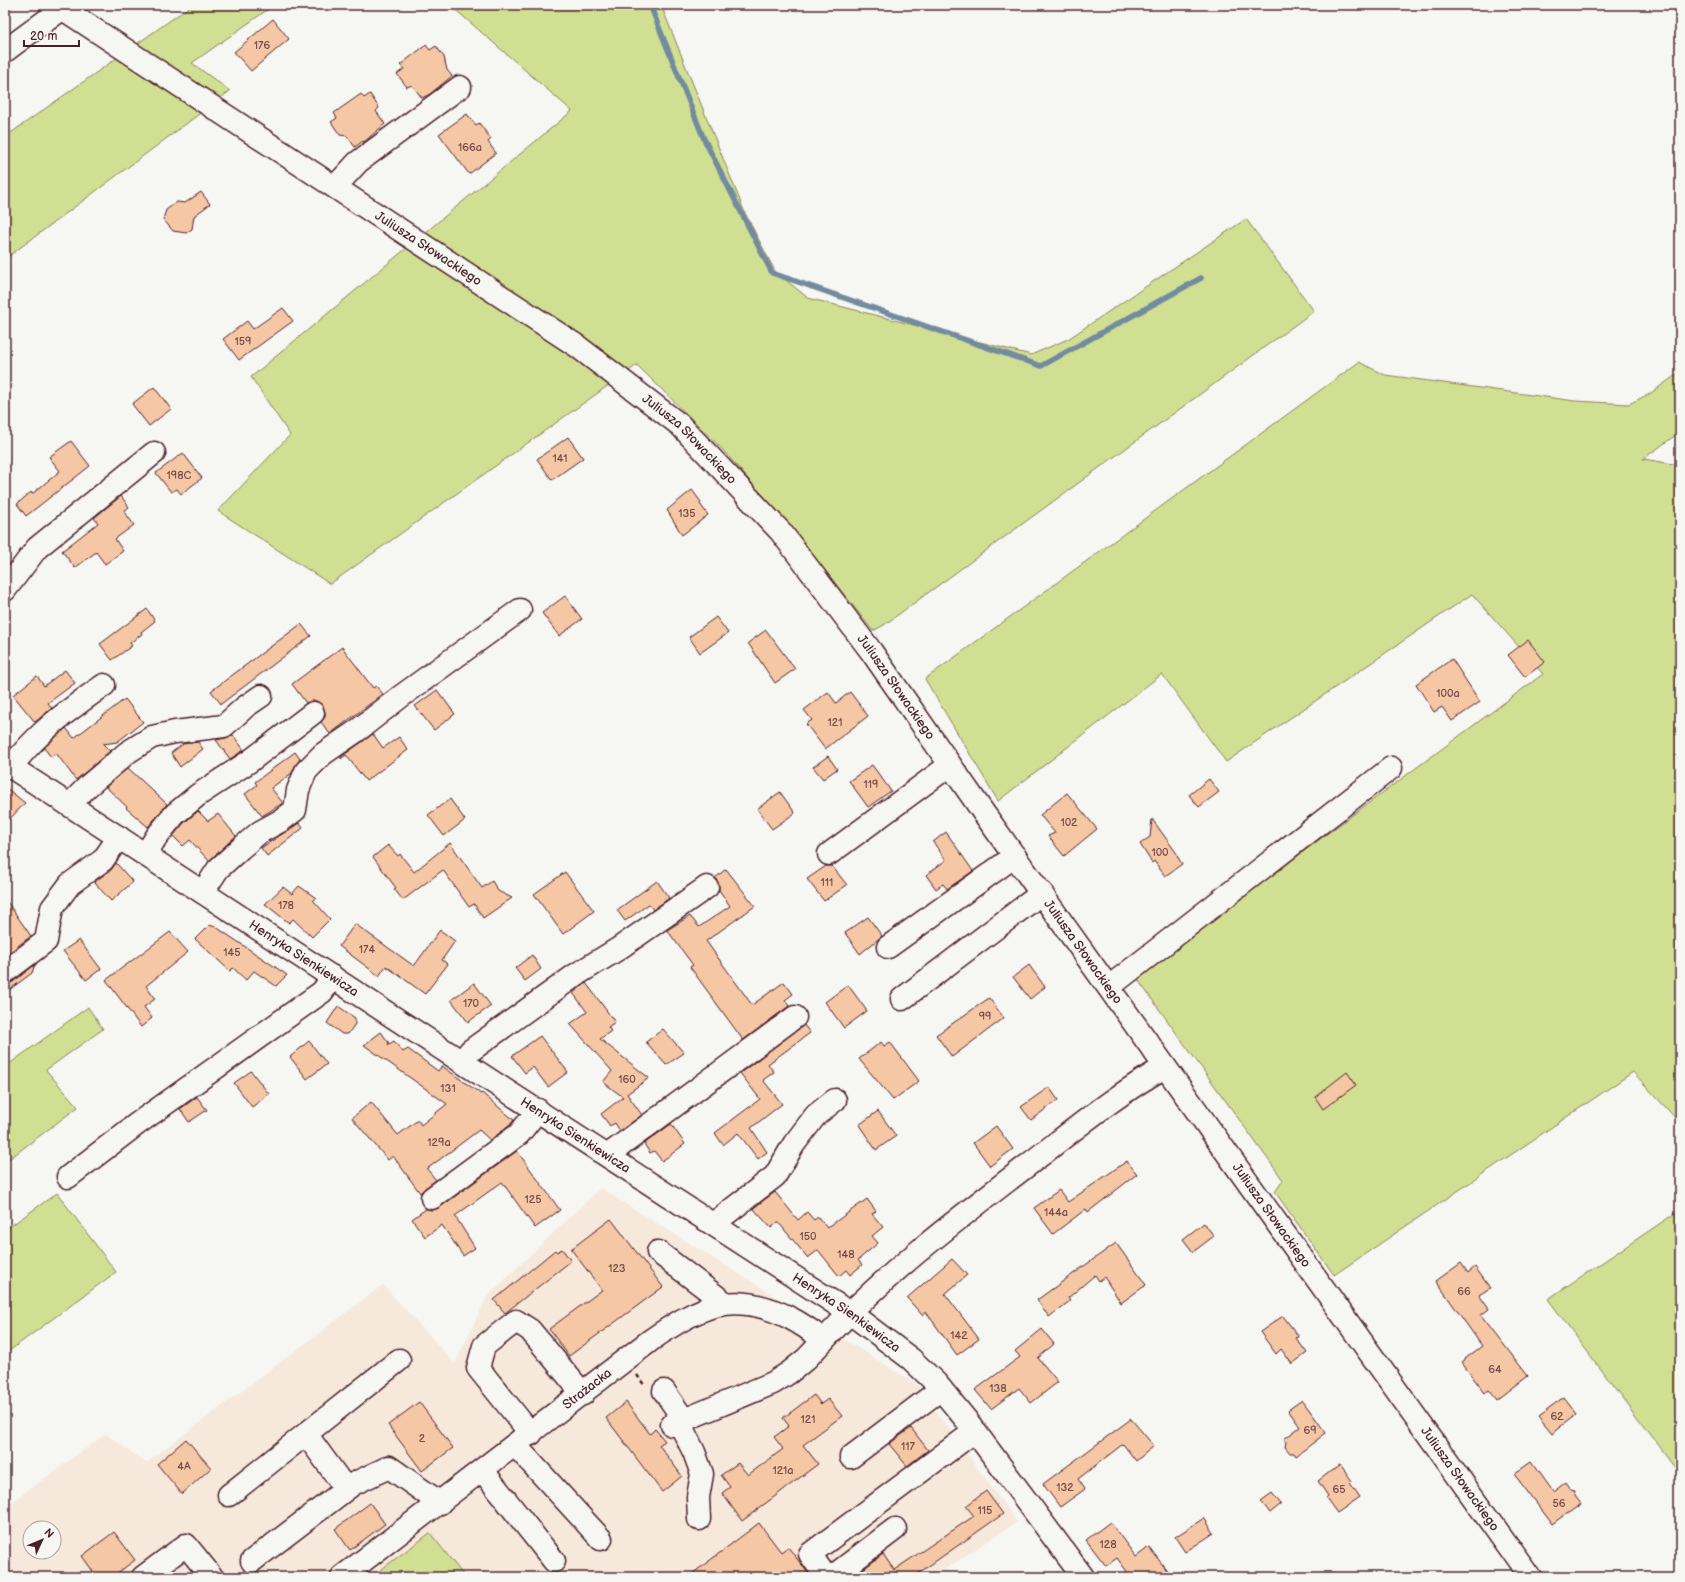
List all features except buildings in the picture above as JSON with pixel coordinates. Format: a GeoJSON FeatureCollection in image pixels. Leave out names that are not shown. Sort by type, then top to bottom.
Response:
{"type":"FeatureCollection","features":[{"type":"Feature","properties":{"kind":"street"},"geometry":{"type":"LineString","coordinates":[[5,51],[60,7]]}},
{"type":"Feature","properties":{"kind":"street","name":"Juliusza Słowackiego"},"geometry":{"type":"LineString","coordinates":[[60,7],[577,346],[680,425],[781,532],[871,651],[950,765],[1530,1577]]}},
{"type":"Feature","properties":{"kind":"street"},"geometry":{"type":"LineString","coordinates":[[335,187],[358,162],[460,87]]}},
{"type":"Feature","properties":{"kind":"street"},"geometry":{"type":"LineString","coordinates":[[5,590],[37,548],[154,454]]}},
{"type":"Feature","properties":{"kind":"street"},"geometry":{"type":"LineString","coordinates":[[202,892],[218,869],[241,848],[260,832],[282,820],[295,810],[298,790],[306,771],[323,754],[358,730],[400,697],[520,610]]}},
{"type":"Feature","properties":{"kind":"street"},"geometry":{"type":"LineString","coordinates":[[8,765],[48,726],[104,685]]}},
{"type":"Feature","properties":{"kind":"street"},"geometry":{"type":"LineString","coordinates":[[69,805],[88,786],[128,752],[152,737],[175,732],[224,726],[245,707],[261,696]]}},
{"type":"Feature","properties":{"kind":"street"},"geometry":{"type":"LineString","coordinates":[[145,855],[157,836],[175,814],[198,795],[250,761],[313,713]]}},
{"type":"Feature","properties":{"kind":"street","name":"Henryka Sienkiewicza"},"geometry":{"type":"LineString","coordinates":[[8,765],[462,1062],[850,1313],[911,1359],[942,1389],[975,1431],[1082,1577]]}},
{"type":"Feature","properties":{"kind":"street"},"geometry":{"type":"LineString","coordinates":[[829,854],[950,765]]}},
{"type":"Feature","properties":{"kind":"street"},"geometry":{"type":"LineString","coordinates":[[1108,987],[1391,768]]}},
{"type":"Feature","properties":{"kind":"street"},"geometry":{"type":"LineString","coordinates":[[5,972],[46,941],[52,908],[70,884],[103,860],[119,837]]}},
{"type":"Feature","properties":{"kind":"street"},"geometry":{"type":"LineString","coordinates":[[888,947],[1015,856]]}},
{"type":"Feature","properties":{"kind":"street"},"geometry":{"type":"LineString","coordinates":[[462,1062],[470,1051],[567,981],[618,949],[707,887]]}},
{"type":"Feature","properties":{"kind":"street"},"geometry":{"type":"LineString","coordinates":[[902,999],[1042,893]]}},
{"type":"Feature","properties":{"kind":"street"},"geometry":{"type":"LineString","coordinates":[[68,1177],[136,1124],[322,992],[333,977]]}},
{"type":"Feature","properties":{"kind":"street"},"geometry":{"type":"LineString","coordinates":[[608,1156],[795,1017]]}},
{"type":"Feature","properties":{"kind":"street"},"geometry":{"type":"LineString","coordinates":[[678,1422],[773,1383],[790,1372],[806,1359],[871,1291],[974,1206],[1104,1107],[1165,1067]]}},
{"type":"Feature","properties":{"kind":"street"},"geometry":{"type":"LineString","coordinates":[[713,1224],[775,1176],[794,1144],[816,1115],[835,1100]]}},
{"type":"Feature","properties":{"kind":"street"},"geometry":{"type":"LineString","coordinates":[[432,1198],[519,1134],[538,1110]]}},
{"type":"Feature","properties":{"kind":"street"},"geometry":{"type":"LineString","coordinates":[[658,1252],[725,1303]]}},
{"type":"Feature","properties":{"kind":"street","name":"Strażacka"},"geometry":{"type":"LineString","coordinates":[[342,1577],[483,1471],[626,1360],[689,1315],[708,1307],[725,1303],[754,1305],[772,1310],[791,1319],[824,1340]]}},
{"type":"Feature","properties":{"kind":"street"},"geometry":{"type":"LineString","coordinates":[[583,1394],[530,1330],[516,1321],[507,1326],[484,1346],[478,1368],[523,1439],[601,1539]]}},
{"type":"Feature","properties":{"kind":"street"},"geometry":{"type":"LineString","coordinates":[[229,1495],[399,1360]]}},
{"type":"Feature","properties":{"kind":"street"},"geometry":{"type":"LineString","coordinates":[[851,1457],[942,1389]]}},
{"type":"Feature","properties":{"kind":"street"},"geometry":{"type":"LineString","coordinates":[[664,1391],[694,1452],[702,1474],[698,1497],[699,1519]]}},
{"type":"Feature","properties":{"kind":"street"},"geometry":{"type":"LineString","coordinates":[[826,1577],[810,1554],[975,1431]]}},
{"type":"Feature","properties":{"kind":"street"},"geometry":{"type":"LineString","coordinates":[[306,1434],[346,1489]]}},
{"type":"Feature","properties":{"kind":"street"},"geometry":{"type":"LineString","coordinates":[[252,1561],[353,1484],[389,1467],[440,1503]]}},
{"type":"Feature","properties":{"kind":"street"},"geometry":{"type":"LineString","coordinates":[[483,1471],[554,1561]]}},
{"type":"Feature","properties":{"kind":"street"},"geometry":{"type":"LineString","coordinates":[[832,1577],[895,1529]]}},
{"type":"Feature","properties":{"kind":"street"},"geometry":{"type":"LineString","coordinates":[[143,1577],[186,1545],[212,1577]]}},
{"type":"Feature","properties":{"kind":"path"},"geometry":{"type":"LineString","coordinates":[[626,1360],[655,1399],[664,1391]]}},
{"type":"Feature","properties":{"kind":"shaded area"},"geometry":{"type":"Polygon","coordinates":[[[600,1188],[916,1384],[1017,1522],[933,1577],[465,1577],[430,1533],[371,1577],[5,1577],[5,1507],[106,1434],[146,1463],[383,1285],[455,1364],[487,1297],[600,1188]]]}},
{"type":"Feature","properties":{"kind":"green space"},"geometry":{"type":"Polygon","coordinates":[[[192,5],[274,5],[192,63],[230,91],[5,259],[5,137],[192,5]]]}},
{"type":"Feature","properties":{"kind":"green space"},"geometry":{"type":"Polygon","coordinates":[[[450,5],[661,5],[745,213],[775,271],[808,298],[1031,355],[1068,339],[1246,219],[1314,311],[884,625],[873,631],[796,534],[722,449],[637,365],[330,584],[218,511],[290,435],[251,377],[572,111],[450,5]]]}},
{"type":"Feature","properties":{"kind":"green space"},"geometry":{"type":"Polygon","coordinates":[[[1359,362],[1385,375],[1575,401],[1629,404],[1651,393],[1680,372],[1680,432],[1643,459],[1680,465],[1680,1123],[1633,1072],[1334,1275],[1275,1192],[1283,1180],[1135,976],[1543,674],[1472,594],[1226,762],[1162,674],[998,801],[925,679],[1359,362]]]}},
{"type":"Feature","properties":{"kind":"green space"},"geometry":{"type":"Polygon","coordinates":[[[88,1007],[103,1029],[46,1070],[78,1107],[5,1162],[5,1067],[88,1007]]]}},
{"type":"Feature","properties":{"kind":"green space"},"geometry":{"type":"Polygon","coordinates":[[[57,1193],[116,1272],[5,1354],[5,1230],[57,1193]]]}},
{"type":"Feature","properties":{"kind":"green space"},"geometry":{"type":"Polygon","coordinates":[[[1680,1210],[1680,1475],[1548,1299],[1680,1210]]]}},
{"type":"Feature","properties":{"kind":"green space"},"geometry":{"type":"Polygon","coordinates":[[[430,1533],[465,1577],[371,1577],[430,1533]]]}},
{"type":"Feature","properties":{"kind":"waterway"},"geometry":{"type":"LineString","coordinates":[[650,5],[704,139],[772,273],[1041,366],[1201,278]]}}]}
